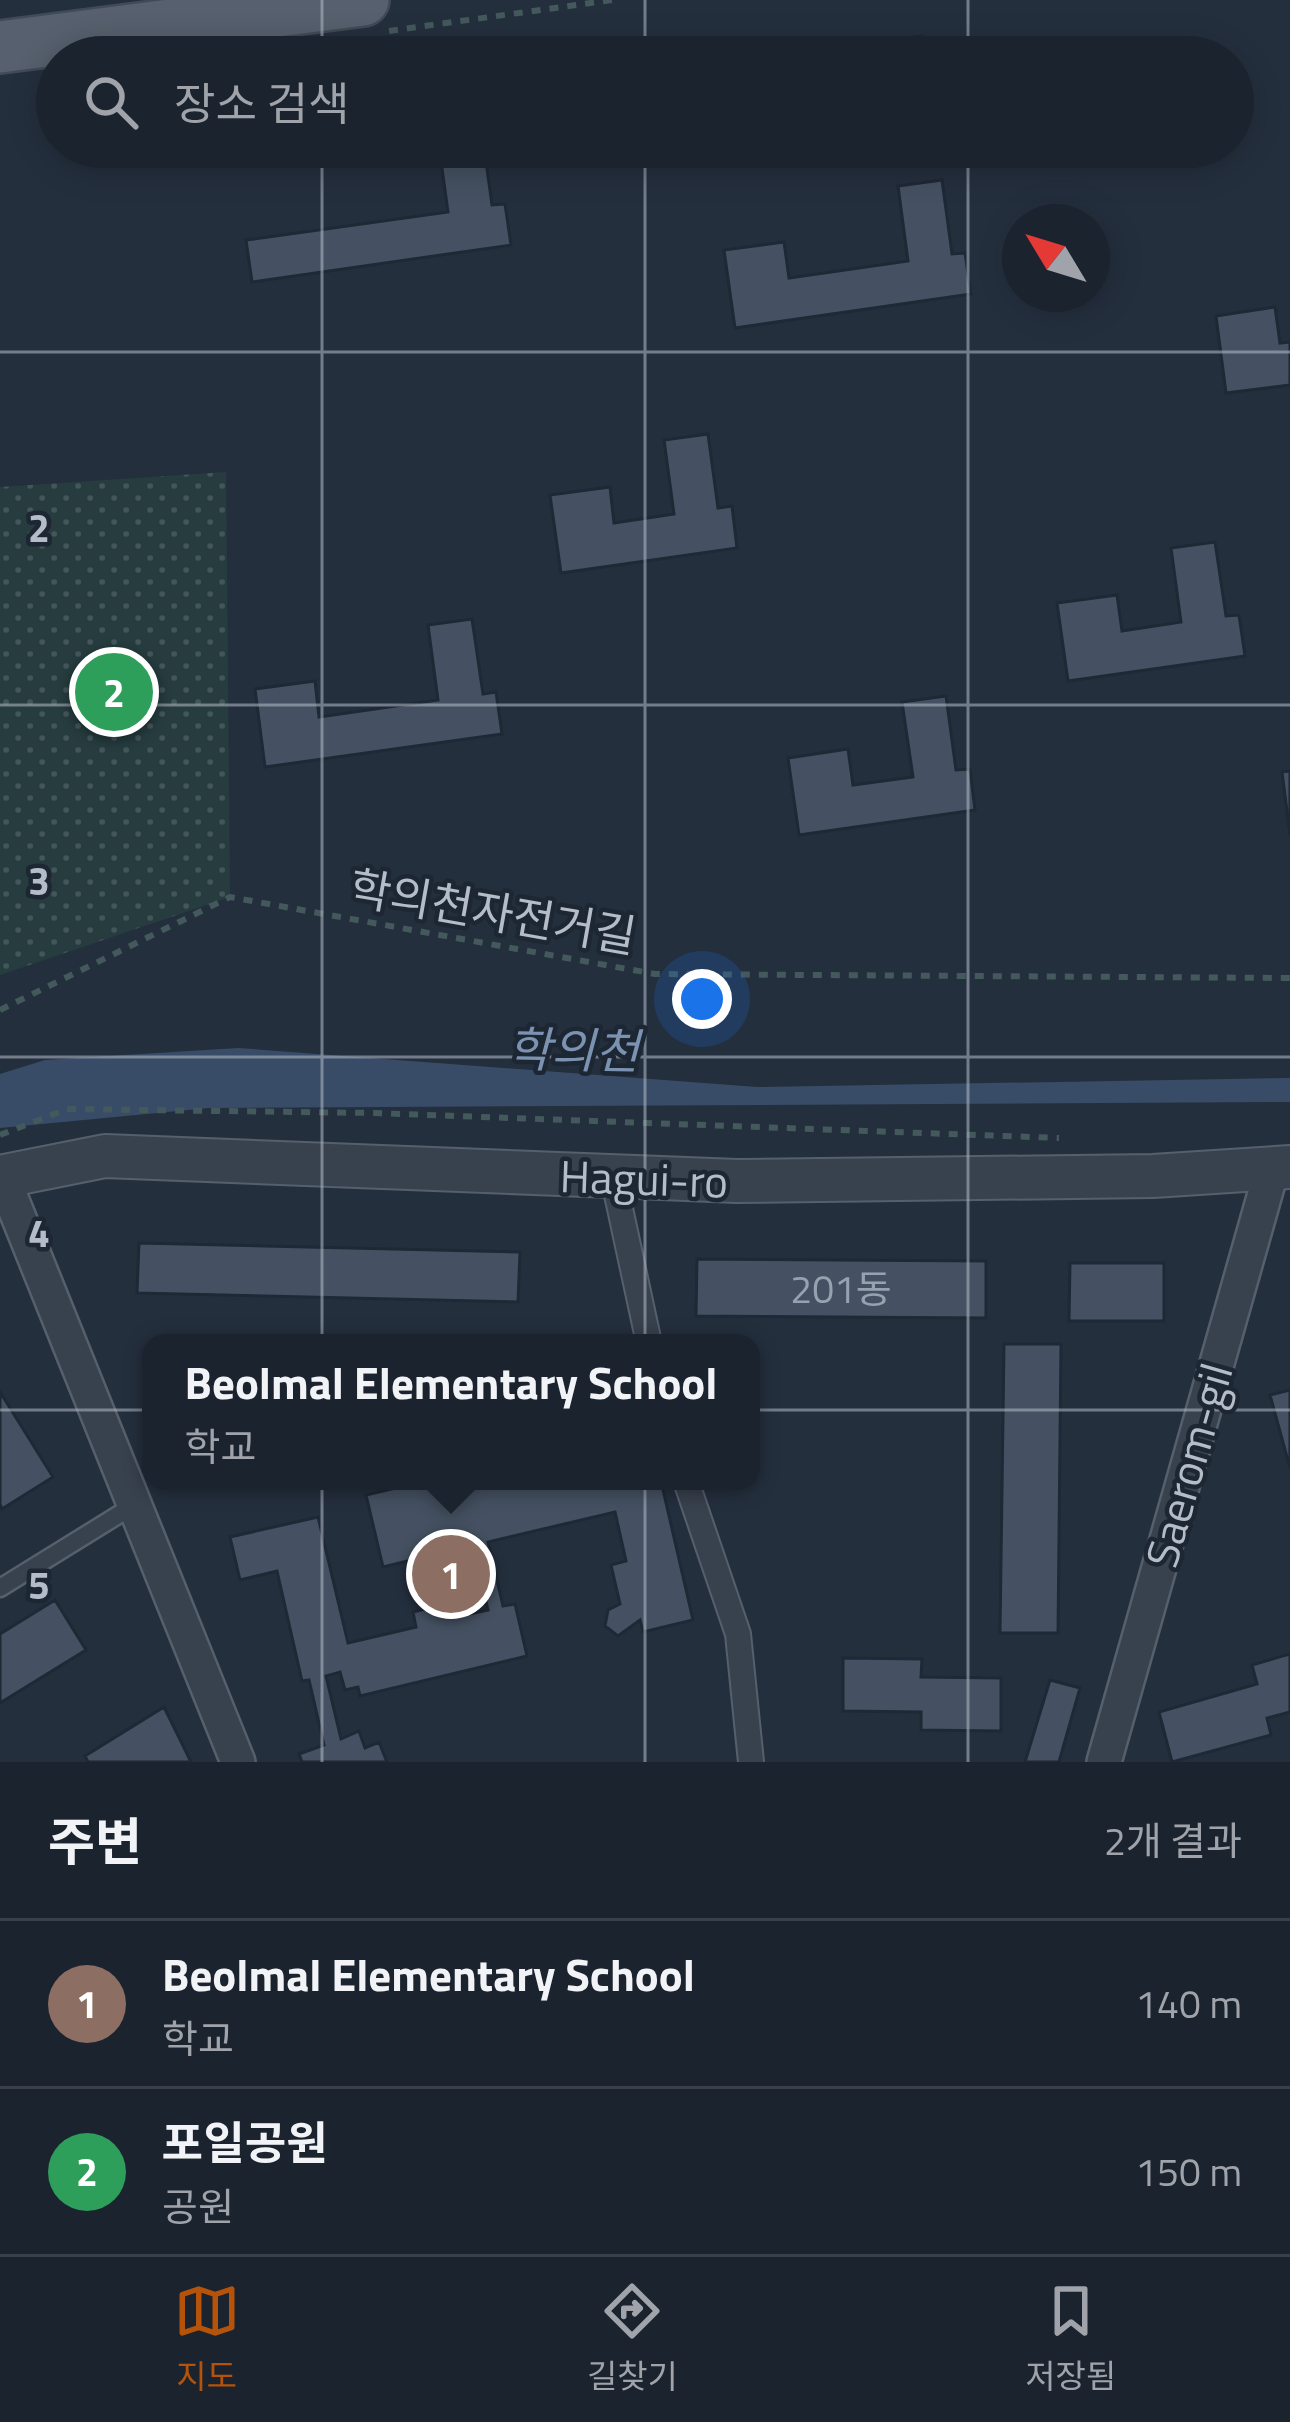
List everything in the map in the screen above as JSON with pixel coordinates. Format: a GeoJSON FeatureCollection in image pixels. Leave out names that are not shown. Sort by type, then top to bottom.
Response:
{"type":"FeatureCollection","features":[{"type":"Feature","properties":{"kind":"main road"},"geometry":{"type":"LineString","coordinates":[[132,36],[371,16]]}},
{"type":"Feature","properties":{"kind":"main road"},"geometry":{"type":"LineString","coordinates":[[0,47],[36,44]]}},
{"type":"Feature","properties":{"kind":"street","name":"Hagui-ro"},"geometry":{"type":"LineString","coordinates":[[1,1163],[106,1156],[737,1181],[1130,1177],[1281,1168]]}},
{"type":"Feature","properties":{"kind":"street"},"geometry":{"type":"LineString","coordinates":[[1,1163],[131,1507],[238,1762]]}},
{"type":"Feature","properties":{"kind":"street","name":"Saerom-gil"},"geometry":{"type":"LineString","coordinates":[[1103,1762],[1281,1168]]}},
{"type":"Feature","properties":{"kind":"street"},"geometry":{"type":"LineString","coordinates":[[613,1176],[647,1334]]}},
{"type":"Feature","properties":{"kind":"street"},"geometry":{"type":"LineString","coordinates":[[689,1490],[738,1634],[751,1762]]}},
{"type":"Feature","properties":{"kind":"lane"},"geometry":{"type":"LineString","coordinates":[[0,1588],[131,1507]]}},
{"type":"Feature","properties":{"kind":"path"},"geometry":{"type":"LineString","coordinates":[[371,16],[612,0]]}},
{"type":"Feature","properties":{"kind":"path","name":"학의천자전거길"},"geometry":{"type":"LineString","coordinates":[[0,1010],[230,897],[656,974],[1290,978]]}},
{"type":"Feature","properties":{"kind":"path"},"geometry":{"type":"LineString","coordinates":[[1,1163],[67,1109],[398,1114],[1067,1139]]}},
{"type":"Feature","properties":{"kind":"green space"},"geometry":{"type":"Polygon","coordinates":[[[226,472],[230,897],[0,975],[0,487],[226,472]]]}},
{"type":"Feature","properties":{"kind":"water","name":"학의천"},"geometry":{"type":"Polygon","coordinates":[[[238,1048],[757,1087],[1290,1078],[1290,1102],[209,1108],[0,1128],[0,1074],[45,1060],[238,1048]]]}},
{"type":"Feature","properties":{"kind":"building"},"geometry":{"type":"Polygon","coordinates":[[[442,168],[487,168],[492,205],[505,204],[511,245],[252,282],[246,240],[448,212],[442,168]]]}},
{"type":"Feature","properties":{"kind":"building"},"geometry":{"type":"Polygon","coordinates":[[[942,180],[952,254],[965,253],[971,294],[735,328],[724,250],[784,242],[789,278],[908,261],[898,186],[942,180]]]}},
{"type":"Feature","properties":{"kind":"building"},"geometry":{"type":"Polygon","coordinates":[[[1275,307],[1280,343],[1290,342],[1290,385],[1226,393],[1216,316],[1275,307]]]}},
{"type":"Feature","properties":{"kind":"building"},"geometry":{"type":"Polygon","coordinates":[[[708,434],[718,508],[732,506],[737,548],[561,573],[550,495],[610,487],[614,523],[674,514],[664,440],[708,434]]]}},
{"type":"Feature","properties":{"kind":"building"},"geometry":{"type":"Polygon","coordinates":[[[1215,542],[1226,616],[1239,615],[1245,656],[1068,681],[1057,603],[1117,595],[1122,631],[1181,622],[1171,548],[1215,542]]]}},
{"type":"Feature","properties":{"kind":"building"},"geometry":{"type":"Polygon","coordinates":[[[472,619],[483,694],[496,692],[502,734],[265,767],[255,689],[315,681],[319,717],[438,700],[428,625],[472,619]]]}},
{"type":"Feature","properties":{"kind":"building"},"geometry":{"type":"Polygon","coordinates":[[[946,696],[956,770],[970,769],[975,810],[799,835],[788,758],[848,749],[853,785],[913,777],[902,702],[946,696]]]}},
{"type":"Feature","properties":{"kind":"building"},"geometry":{"type":"Polygon","coordinates":[[[1290,771],[1290,835],[1282,772],[1290,771]]]}},
{"type":"Feature","properties":{"kind":"building"},"geometry":{"type":"Polygon","coordinates":[[[139,1243],[520,1252],[518,1302],[137,1293],[139,1243]]]}},
{"type":"Feature","properties":{"kind":"building"},"geometry":{"type":"Polygon","coordinates":[[[697,1259],[986,1261],[986,1318],[696,1316],[697,1259]]]}},
{"type":"Feature","properties":{"kind":"building"},"geometry":{"type":"Polygon","coordinates":[[[1070,1263],[1164,1263],[1164,1321],[1069,1321],[1070,1263]]]}},
{"type":"Feature","properties":{"kind":"building"},"geometry":{"type":"Polygon","coordinates":[[[1004,1344],[1061,1344],[1058,1633],[1000,1633],[1004,1344]]]}},
{"type":"Feature","properties":{"kind":"building"},"geometry":{"type":"Polygon","coordinates":[[[1290,1390],[1290,1468],[1270,1395],[1290,1390]]]}},
{"type":"Feature","properties":{"kind":"building"},"geometry":{"type":"Polygon","coordinates":[[[0,1392],[53,1477],[2,1509],[0,1504],[0,1392]]]}},
{"type":"Feature","properties":{"kind":"building"},"geometry":{"type":"Polygon","coordinates":[[[387,1490],[663,1490],[693,1620],[643,1632],[640,1620],[618,1636],[605,1626],[608,1610],[620,1604],[611,1565],[626,1561],[615,1512],[488,1542],[503,1606],[515,1604],[527,1656],[360,1696],[358,1687],[345,1690],[340,1672],[326,1676],[341,1739],[359,1731],[365,1748],[379,1742],[387,1762],[302,1762],[299,1754],[324,1745],[309,1680],[302,1681],[277,1571],[240,1580],[230,1537],[318,1517],[348,1643],[416,1627],[413,1612],[452,1602],[455,1617],[488,1610],[473,1545],[383,1567],[366,1495],[387,1490]]]}},
{"type":"Feature","properties":{"kind":"building"},"geometry":{"type":"Polygon","coordinates":[[[55,1600],[86,1650],[0,1703],[0,1634],[55,1600]]]}},
{"type":"Feature","properties":{"kind":"building"},"geometry":{"type":"Polygon","coordinates":[[[1290,1654],[1290,1712],[1267,1718],[1271,1735],[1172,1762],[1159,1712],[1257,1684],[1252,1665],[1290,1654]]]}},
{"type":"Feature","properties":{"kind":"building"},"geometry":{"type":"Polygon","coordinates":[[[843,1658],[922,1659],[921,1677],[1001,1678],[1001,1731],[921,1730],[921,1712],[843,1711],[843,1658]]]}},
{"type":"Feature","properties":{"kind":"building"},"geometry":{"type":"Polygon","coordinates":[[[1050,1680],[1080,1688],[1059,1762],[1025,1762],[1050,1680]]]}},
{"type":"Feature","properties":{"kind":"building"},"geometry":{"type":"Polygon","coordinates":[[[164,1707],[191,1762],[88,1762],[85,1756],[164,1707]]]}},
{"type":"Feature","properties":{"kind":"place","name":"포일공원"},"geometry":{"type":"Point","coordinates":[114,692]}},
{"type":"Feature","properties":{"kind":"place","name":"Beolmal Elementary School"},"geometry":{"type":"Point","coordinates":[451,1574]}}]}
